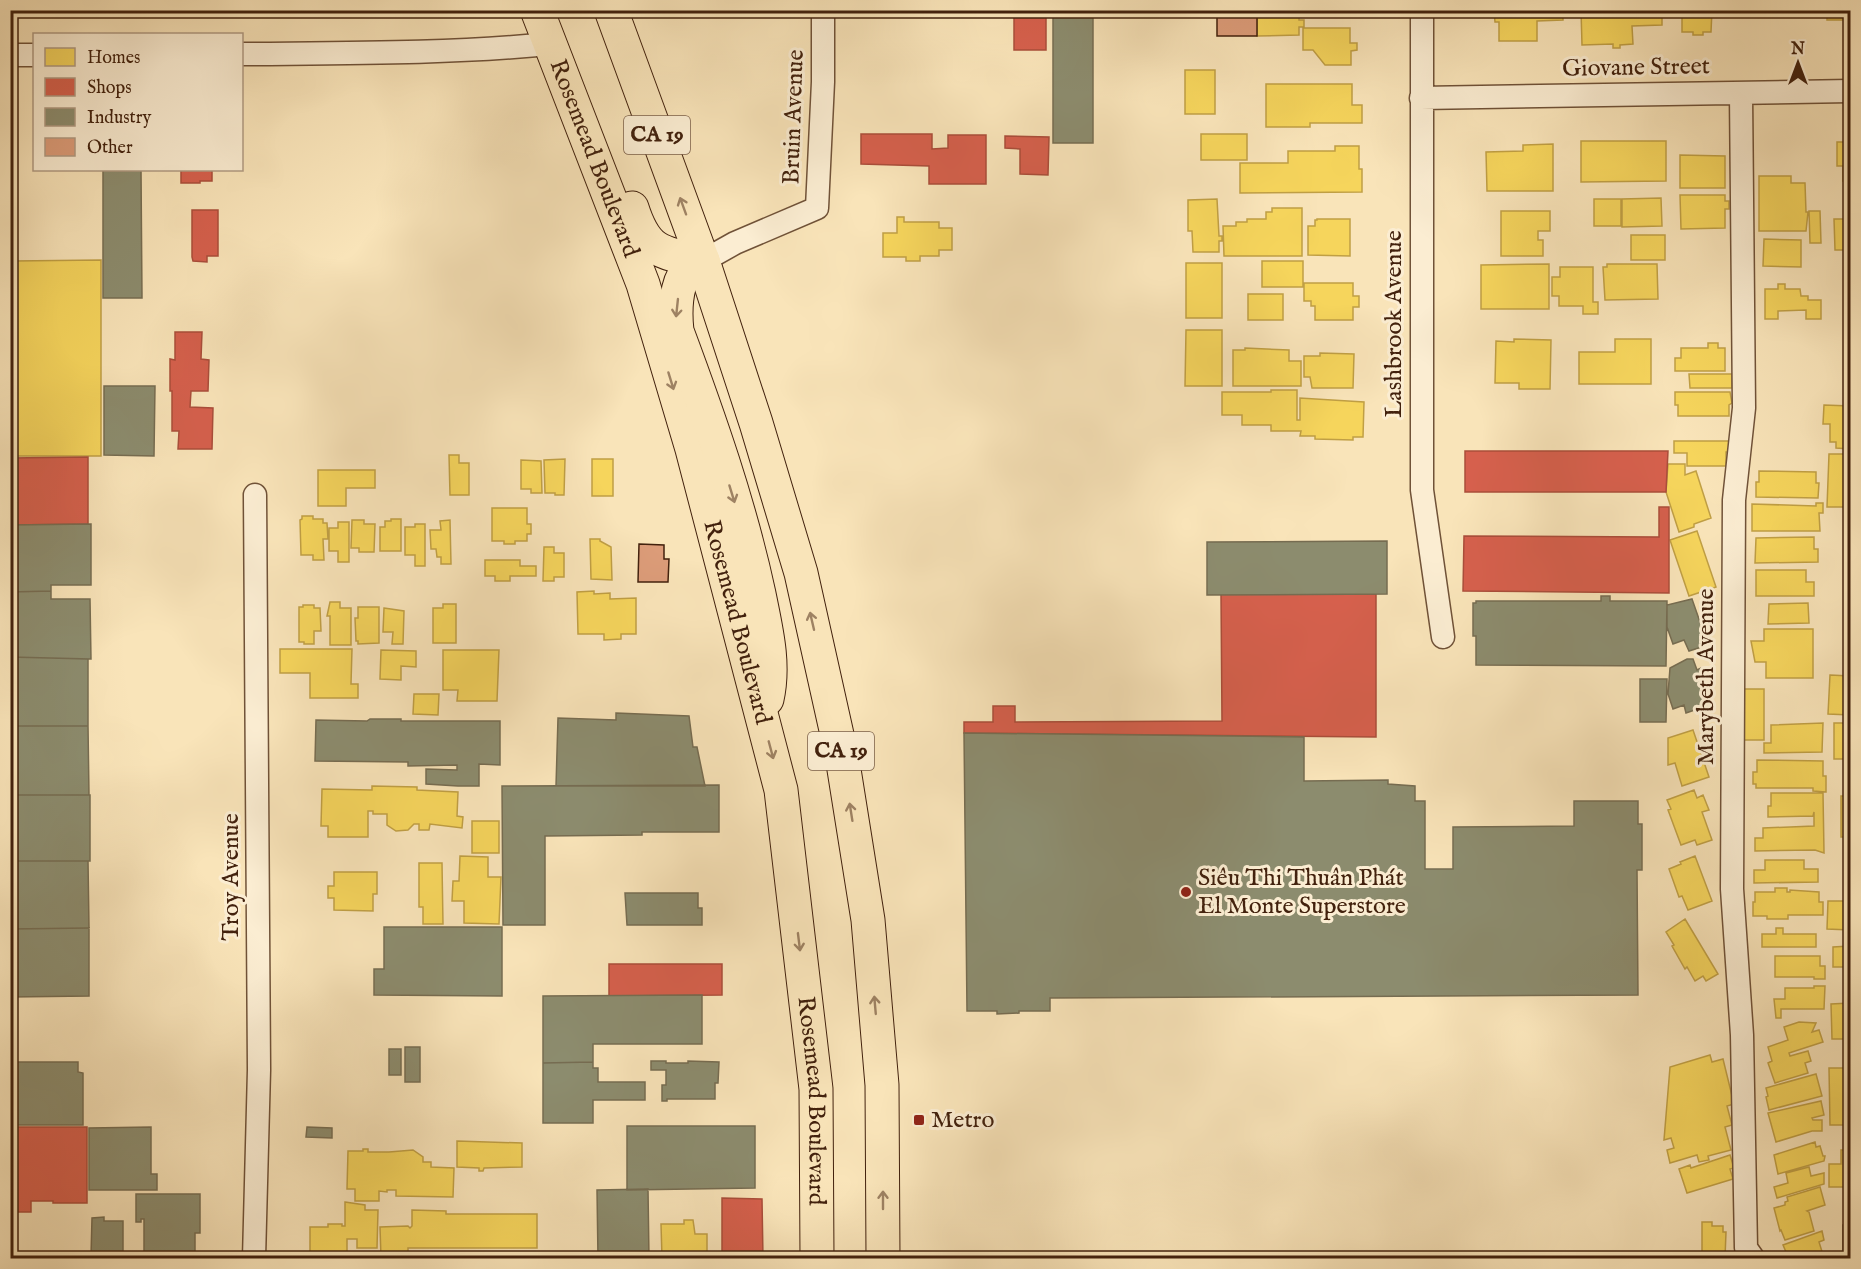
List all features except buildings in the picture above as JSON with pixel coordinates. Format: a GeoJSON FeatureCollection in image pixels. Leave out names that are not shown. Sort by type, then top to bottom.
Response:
{"type":"FeatureCollection","features":[{"type":"Feature","properties":{"kind":"main road","name":"Rosemead Boulevard"},"geometry":{"type":"LineString","coordinates":[[537,10],[643,284],[692,449],[781,790],[816,1089],[817,1258]]}},
{"type":"Feature","properties":{"kind":"main road","name":"CA 19"},"geometry":{"type":"LineString","coordinates":[[611,10],[703,261],[756,423],[801,573],[842,757],[868,920],[882,1085],[883,1258]]}},
{"type":"Feature","properties":{"kind":"main road"},"geometry":{"type":"LineString","coordinates":[[549,44],[568,52],[583,71],[595,96],[638,227],[649,244],[668,255],[703,261]]}},
{"type":"Feature","properties":{"kind":"main road"},"geometry":{"type":"LineString","coordinates":[[703,261],[688,270],[680,282],[676,317],[677,331],[752,560],[770,648],[769,689],[763,718]]}},
{"type":"Feature","properties":{"kind":"street","name":"Bruin Avenue"},"geometry":{"type":"LineString","coordinates":[[703,261],[735,243],[817,208],[823,82],[823,10]]}},
{"type":"Feature","properties":{"kind":"street","name":"Lashbrook Avenue"},"geometry":{"type":"LineString","coordinates":[[1422,10],[1422,490],[1443,637]]}},
{"type":"Feature","properties":{"kind":"street"},"geometry":{"type":"LineString","coordinates":[[243,54],[496,50],[549,44]]}},
{"type":"Feature","properties":{"kind":"street"},"geometry":{"type":"LineString","coordinates":[[10,55],[33,55]]}},
{"type":"Feature","properties":{"kind":"street","name":"Giovane Street"},"geometry":{"type":"LineString","coordinates":[[1421,98],[1851,91]]}},
{"type":"Feature","properties":{"kind":"street","name":"Marybeth Avenue"},"geometry":{"type":"LineString","coordinates":[[1741,94],[1744,408],[1734,500],[1732,889],[1742,1035],[1746,1248],[1753,1258]]}},
{"type":"Feature","properties":{"kind":"street","name":"Troy Avenue"},"geometry":{"type":"LineString","coordinates":[[254,1258],[259,1070],[255,495]]}},
{"type":"Feature","properties":{"kind":"place","name":"Siêu Thi Thuân Phát El Monte Superstore"},"geometry":{"type":"Point","coordinates":[1186,892]}},
{"type":"Feature","properties":{"kind":"place","name":"Metro"},"geometry":{"type":"Point","coordinates":[919,1120]}}]}
